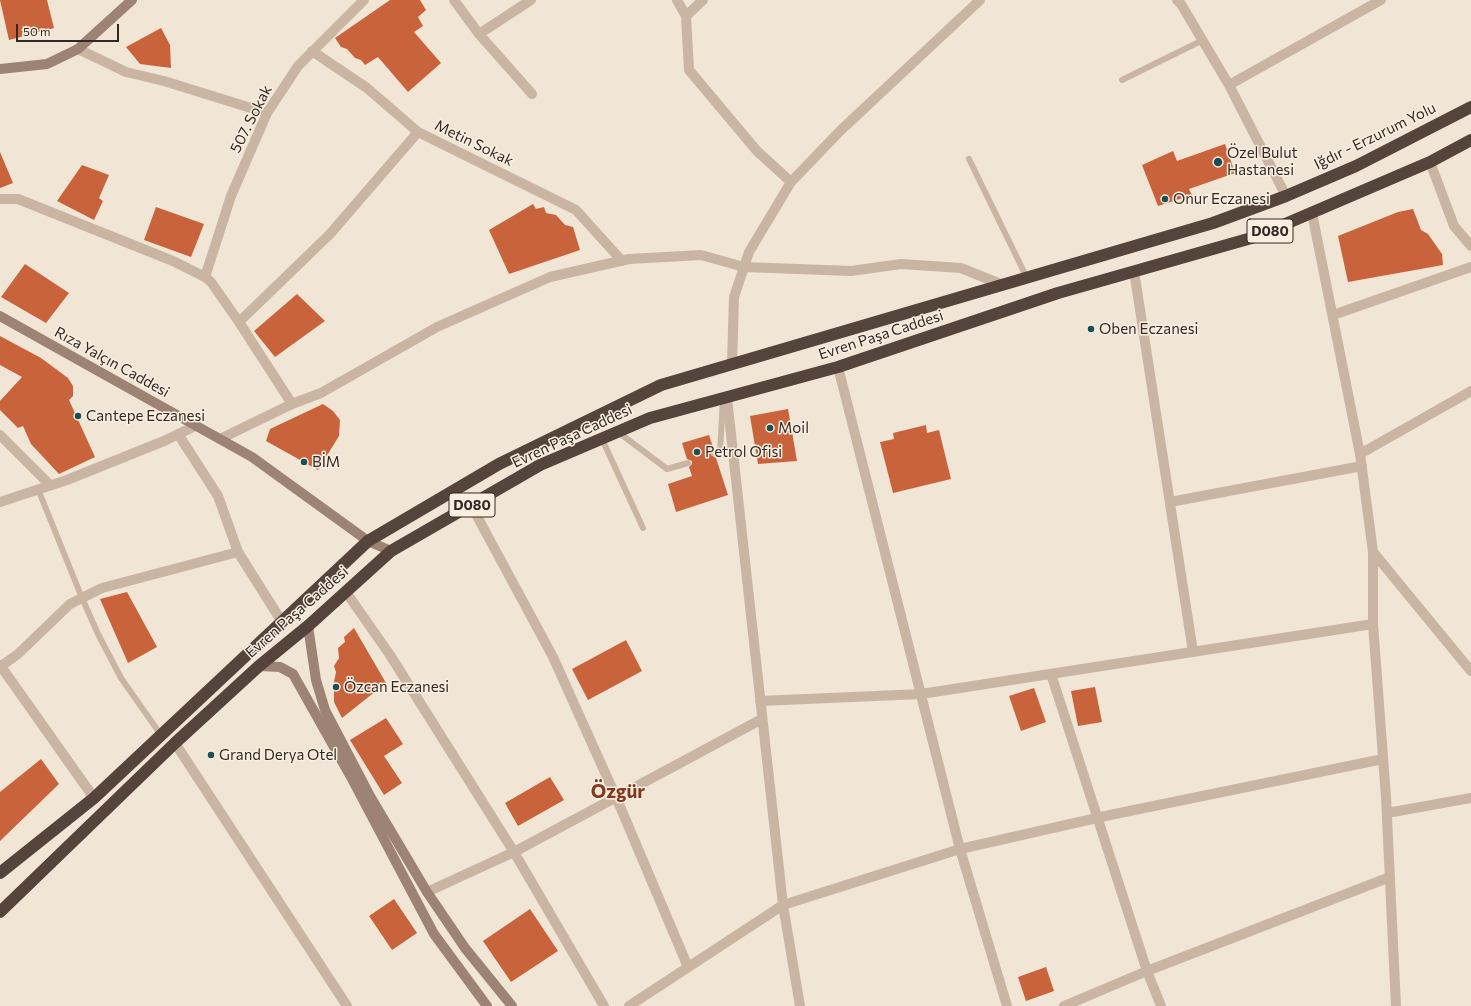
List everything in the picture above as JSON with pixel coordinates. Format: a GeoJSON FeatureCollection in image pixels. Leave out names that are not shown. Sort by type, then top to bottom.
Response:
{"type":"FeatureCollection","features":[{"type":"Feature","properties":{"kind":"highway","name":"Iğdır - Erzurum Yolu"},"geometry":{"type":"LineString","coordinates":[[1041,274],[1213,223],[1286,196],[1356,166],[1471,107]]}},
{"type":"Feature","properties":{"kind":"highway","name":"D080"},"geometry":{"type":"LineString","coordinates":[[1134,271],[1255,237],[1430,162],[1471,140]]}},
{"type":"Feature","properties":{"kind":"highway","name":"Evren Paşa Caddesi"},"geometry":{"type":"LineString","coordinates":[[3,905],[259,666],[308,626],[391,551],[540,465],[650,418],[725,399],[838,367],[1058,293],[1134,271]]}},
{"type":"Feature","properties":{"kind":"highway","name":"Evren Paşa Caddesi"},"geometry":{"type":"LineString","coordinates":[[0,873],[94,798],[368,541],[499,464],[661,385],[1041,274]]}},
{"type":"Feature","properties":{"kind":"street"},"geometry":{"type":"LineString","coordinates":[[0,69],[47,64],[78,49],[132,0]]}},
{"type":"Feature","properties":{"kind":"street","name":"507. Sokak"},"geometry":{"type":"LineString","coordinates":[[205,277],[231,196],[267,113],[298,66],[312,50],[364,0]]}},
{"type":"Feature","properties":{"kind":"street"},"geometry":{"type":"LineString","coordinates":[[454,0],[479,34],[532,94]]}},
{"type":"Feature","properties":{"kind":"street"},"geometry":{"type":"LineString","coordinates":[[479,34],[531,0]]}},
{"type":"Feature","properties":{"kind":"street"},"geometry":{"type":"LineString","coordinates":[[677,0],[686,16],[690,70],[757,151],[791,182]]}},
{"type":"Feature","properties":{"kind":"street"},"geometry":{"type":"LineString","coordinates":[[686,16],[703,0]]}},
{"type":"Feature","properties":{"kind":"street"},"geometry":{"type":"LineString","coordinates":[[732,364],[734,296],[749,252],[791,182],[840,131],[980,0]]}},
{"type":"Feature","properties":{"kind":"street"},"geometry":{"type":"LineString","coordinates":[[1177,0],[1181,4],[1229,85],[1286,196]]}},
{"type":"Feature","properties":{"kind":"street"},"geometry":{"type":"LineString","coordinates":[[1229,85],[1381,0]]}},
{"type":"Feature","properties":{"kind":"street"},"geometry":{"type":"LineString","coordinates":[[78,49],[126,72],[164,81],[267,113]]}},
{"type":"Feature","properties":{"kind":"street","name":"Metin Sokak"},"geometry":{"type":"LineString","coordinates":[[312,50],[367,88],[418,132],[576,210],[622,261]]}},
{"type":"Feature","properties":{"kind":"street"},"geometry":{"type":"LineString","coordinates":[[239,322],[330,234],[418,132]]}},
{"type":"Feature","properties":{"kind":"street"},"geometry":{"type":"LineString","coordinates":[[1430,162],[1454,226],[1471,246]]}},
{"type":"Feature","properties":{"kind":"street"},"geometry":{"type":"LineString","coordinates":[[0,199],[18,198],[173,261],[205,277],[211,282],[239,322],[292,404]]}},
{"type":"Feature","properties":{"kind":"street"},"geometry":{"type":"LineString","coordinates":[[1312,212],[1360,454],[1372,552],[1373,624],[1387,813],[1396,1006]]}},
{"type":"Feature","properties":{"kind":"street"},"geometry":{"type":"LineString","coordinates":[[220,439],[292,404],[321,393],[437,327],[550,277],[622,261],[701,255],[744,267],[851,271],[901,264],[961,268],[1003,285]]}},
{"type":"Feature","properties":{"kind":"street"},"geometry":{"type":"LineString","coordinates":[[1333,315],[1471,267]]}},
{"type":"Feature","properties":{"kind":"street"},"geometry":{"type":"LineString","coordinates":[[1134,271],[1193,652]]}},
{"type":"Feature","properties":{"kind":"street","name":"Rıza Yalçın Caddesi"},"geometry":{"type":"LineString","coordinates":[[0,316],[252,457],[368,541],[391,551]]}},
{"type":"Feature","properties":{"kind":"street"},"geometry":{"type":"LineString","coordinates":[[838,367],[960,849],[1007,1006]]}},
{"type":"Feature","properties":{"kind":"street"},"geometry":{"type":"LineString","coordinates":[[1360,454],[1471,391]]}},
{"type":"Feature","properties":{"kind":"street"},"geometry":{"type":"LineString","coordinates":[[725,399],[783,906],[800,1006]]}},
{"type":"Feature","properties":{"kind":"street"},"geometry":{"type":"LineString","coordinates":[[0,502],[50,485],[196,426]]}},
{"type":"Feature","properties":{"kind":"street"},"geometry":{"type":"LineString","coordinates":[[178,434],[218,496],[238,552],[282,622]]}},
{"type":"Feature","properties":{"kind":"street"},"geometry":{"type":"LineString","coordinates":[[0,435],[50,485]]}},
{"type":"Feature","properties":{"kind":"street"},"geometry":{"type":"LineString","coordinates":[[1170,502],[1362,466]]}},
{"type":"Feature","properties":{"kind":"street"},"geometry":{"type":"LineString","coordinates":[[472,505],[553,657],[616,796],[688,967]]}},
{"type":"Feature","properties":{"kind":"street"},"geometry":{"type":"LineString","coordinates":[[94,798],[0,666],[18,654],[70,604],[82,598],[109,586],[150,574],[209,561],[238,552]]}},
{"type":"Feature","properties":{"kind":"street"},"geometry":{"type":"LineString","coordinates":[[1372,552],[1470,669]]}},
{"type":"Feature","properties":{"kind":"street"},"geometry":{"type":"LineString","coordinates":[[346,592],[390,655],[514,852],[604,1006]]}},
{"type":"Feature","properties":{"kind":"street"},"geometry":{"type":"LineString","coordinates":[[760,700],[921,694],[1373,624]]}},
{"type":"Feature","properties":{"kind":"street"},"geometry":{"type":"LineString","coordinates":[[308,626],[316,680],[325,710],[370,796],[427,892],[465,948],[512,1006]]}},
{"type":"Feature","properties":{"kind":"street"},"geometry":{"type":"LineString","coordinates":[[259,666],[280,667],[293,674],[351,777],[434,934],[487,1006]]}},
{"type":"Feature","properties":{"kind":"street"},"geometry":{"type":"LineString","coordinates":[[1051,674],[1147,972],[1161,1006]]}},
{"type":"Feature","properties":{"kind":"street"},"geometry":{"type":"LineString","coordinates":[[427,892],[514,852],[762,719]]}},
{"type":"Feature","properties":{"kind":"street"},"geometry":{"type":"LineString","coordinates":[[175,743],[347,1006]]}},
{"type":"Feature","properties":{"kind":"street"},"geometry":{"type":"LineString","coordinates":[[628,1006],[783,906],[960,849],[1097,818],[1382,759]]}},
{"type":"Feature","properties":{"kind":"street"},"geometry":{"type":"LineString","coordinates":[[1387,813],[1471,798]]}},
{"type":"Feature","properties":{"kind":"street"},"geometry":{"type":"LineString","coordinates":[[1064,1006],[1390,877]]}},
{"type":"Feature","properties":{"kind":"lane"},"geometry":{"type":"LineString","coordinates":[[1122,80],[1203,40]]}},
{"type":"Feature","properties":{"kind":"lane"},"geometry":{"type":"LineString","coordinates":[[969,159],[1027,278]]}},
{"type":"Feature","properties":{"kind":"lane"},"geometry":{"type":"LineString","coordinates":[[715,454],[720,452],[725,399]]}},
{"type":"Feature","properties":{"kind":"lane"},"geometry":{"type":"LineString","coordinates":[[618,432],[667,470],[688,463]]}},
{"type":"Feature","properties":{"kind":"lane"},"geometry":{"type":"LineString","coordinates":[[602,439],[643,528]]}},
{"type":"Feature","properties":{"kind":"lane"},"geometry":{"type":"LineString","coordinates":[[38,489],[82,598],[122,678],[161,735]]}},
{"type":"Feature","properties":{"kind":"building"},"geometry":{"type":"Polygon","coordinates":[[[0,0],[47,0],[54,28],[9,40],[0,0]]]}},
{"type":"Feature","properties":{"kind":"building"},"geometry":{"type":"Polygon","coordinates":[[[390,0],[420,0],[426,10],[418,17],[423,26],[414,32],[441,63],[408,92],[378,57],[365,65],[361,60],[355,58],[347,49],[341,47],[335,38],[390,0]]]}},
{"type":"Feature","properties":{"kind":"building"},"geometry":{"type":"Polygon","coordinates":[[[161,28],[170,45],[171,68],[140,64],[126,47],[161,28]]]}},
{"type":"Feature","properties":{"kind":"building"},"geometry":{"type":"Polygon","coordinates":[[[1225,144],[1235,173],[1189,189],[1192,195],[1158,206],[1142,165],[1173,151],[1177,161],[1225,144]]]}},
{"type":"Feature","properties":{"kind":"building"},"geometry":{"type":"Polygon","coordinates":[[[0,152],[13,183],[0,188],[0,152]]]}},
{"type":"Feature","properties":{"kind":"building"},"geometry":{"type":"Polygon","coordinates":[[[82,165],[109,175],[99,198],[103,201],[94,220],[57,201],[82,165]]]}},
{"type":"Feature","properties":{"kind":"building"},"geometry":{"type":"Polygon","coordinates":[[[533,204],[536,209],[544,207],[546,213],[556,215],[565,225],[573,227],[580,250],[509,274],[489,230],[533,204]]]}},
{"type":"Feature","properties":{"kind":"building"},"geometry":{"type":"Polygon","coordinates":[[[156,207],[204,224],[191,257],[144,240],[156,207]]]}},
{"type":"Feature","properties":{"kind":"building"},"geometry":{"type":"Polygon","coordinates":[[[1413,209],[1421,230],[1428,234],[1442,254],[1443,265],[1348,282],[1338,236],[1398,212],[1413,209]]]}},
{"type":"Feature","properties":{"kind":"building"},"geometry":{"type":"Polygon","coordinates":[[[25,264],[69,293],[46,323],[1,297],[25,264]]]}},
{"type":"Feature","properties":{"kind":"building"},"geometry":{"type":"Polygon","coordinates":[[[297,294],[325,321],[275,357],[254,331],[297,294]]]}},
{"type":"Feature","properties":{"kind":"building"},"geometry":{"type":"Polygon","coordinates":[[[0,336],[41,358],[68,378],[73,386],[73,396],[69,400],[95,457],[59,474],[31,444],[23,426],[18,428],[0,410],[0,401],[22,377],[0,365],[0,336]]]}},
{"type":"Feature","properties":{"kind":"building"},"geometry":{"type":"Polygon","coordinates":[[[323,404],[333,411],[340,420],[339,436],[318,470],[266,441],[270,429],[323,404]]]}},
{"type":"Feature","properties":{"kind":"building"},"geometry":{"type":"Polygon","coordinates":[[[788,409],[797,461],[758,464],[750,416],[788,409]]]}},
{"type":"Feature","properties":{"kind":"building"},"geometry":{"type":"Polygon","coordinates":[[[926,425],[927,433],[939,430],[951,479],[893,493],[880,442],[894,439],[893,433],[926,425]]]}},
{"type":"Feature","properties":{"kind":"building"},"geometry":{"type":"Polygon","coordinates":[[[709,435],[714,450],[711,455],[716,458],[728,495],[676,512],[668,484],[692,476],[689,467],[692,464],[692,461],[687,459],[682,443],[709,435]]]}},
{"type":"Feature","properties":{"kind":"building"},"geometry":{"type":"Polygon","coordinates":[[[127,592],[157,647],[128,663],[100,599],[127,592]]]}},
{"type":"Feature","properties":{"kind":"building"},"geometry":{"type":"Polygon","coordinates":[[[354,628],[386,683],[342,718],[334,702],[334,682],[336,672],[334,666],[339,658],[338,648],[345,642],[344,637],[354,628]]]}},
{"type":"Feature","properties":{"kind":"building"},"geometry":{"type":"Polygon","coordinates":[[[626,640],[642,671],[588,700],[572,669],[626,640]]]}},
{"type":"Feature","properties":{"kind":"building"},"geometry":{"type":"Polygon","coordinates":[[[1095,687],[1102,722],[1078,726],[1071,691],[1095,687]]]}},
{"type":"Feature","properties":{"kind":"building"},"geometry":{"type":"Polygon","coordinates":[[[1034,688],[1046,722],[1021,731],[1009,696],[1034,688]]]}},
{"type":"Feature","properties":{"kind":"building"},"geometry":{"type":"Polygon","coordinates":[[[386,718],[403,744],[384,756],[402,783],[384,795],[350,740],[386,718]]]}},
{"type":"Feature","properties":{"kind":"building"},"geometry":{"type":"Polygon","coordinates":[[[41,759],[59,784],[0,841],[0,792],[41,759]]]}},
{"type":"Feature","properties":{"kind":"building"},"geometry":{"type":"Polygon","coordinates":[[[550,777],[564,800],[518,826],[505,803],[550,777]]]}},
{"type":"Feature","properties":{"kind":"building"},"geometry":{"type":"Polygon","coordinates":[[[394,899],[417,933],[392,950],[369,916],[394,899]]]}},
{"type":"Feature","properties":{"kind":"building"},"geometry":{"type":"Polygon","coordinates":[[[530,909],[558,951],[511,982],[483,941],[530,909]]]}},
{"type":"Feature","properties":{"kind":"building"},"geometry":{"type":"Polygon","coordinates":[[[1046,967],[1054,991],[1026,1001],[1018,977],[1046,967]]]}},
{"type":"Feature","properties":{"kind":"place","name":"Özel Bulut Hastanesi"},"geometry":{"type":"Point","coordinates":[1218,162]}},
{"type":"Feature","properties":{"kind":"place","name":"Onur Eczanesi"},"geometry":{"type":"Point","coordinates":[1165,199]}},
{"type":"Feature","properties":{"kind":"place","name":"Oben Eczanesi"},"geometry":{"type":"Point","coordinates":[1091,329]}},
{"type":"Feature","properties":{"kind":"place","name":"Cantepe Eczanesi"},"geometry":{"type":"Point","coordinates":[78,416]}},
{"type":"Feature","properties":{"kind":"place","name":"Moil"},"geometry":{"type":"Point","coordinates":[770,428]}},
{"type":"Feature","properties":{"kind":"place","name":"Petrol Ofisi"},"geometry":{"type":"Point","coordinates":[697,452]}},
{"type":"Feature","properties":{"kind":"place","name":"BİM"},"geometry":{"type":"Point","coordinates":[304,462]}},
{"type":"Feature","properties":{"kind":"place","name":"Özcan Eczanesi"},"geometry":{"type":"Point","coordinates":[336,687]}},
{"type":"Feature","properties":{"kind":"place","name":"Grand Derya Otel"},"geometry":{"type":"Point","coordinates":[211,755]}},
{"type":"Feature","properties":{"kind":"district","name":"Özgür"},"geometry":{"type":"Point","coordinates":[618,792]}}]}
